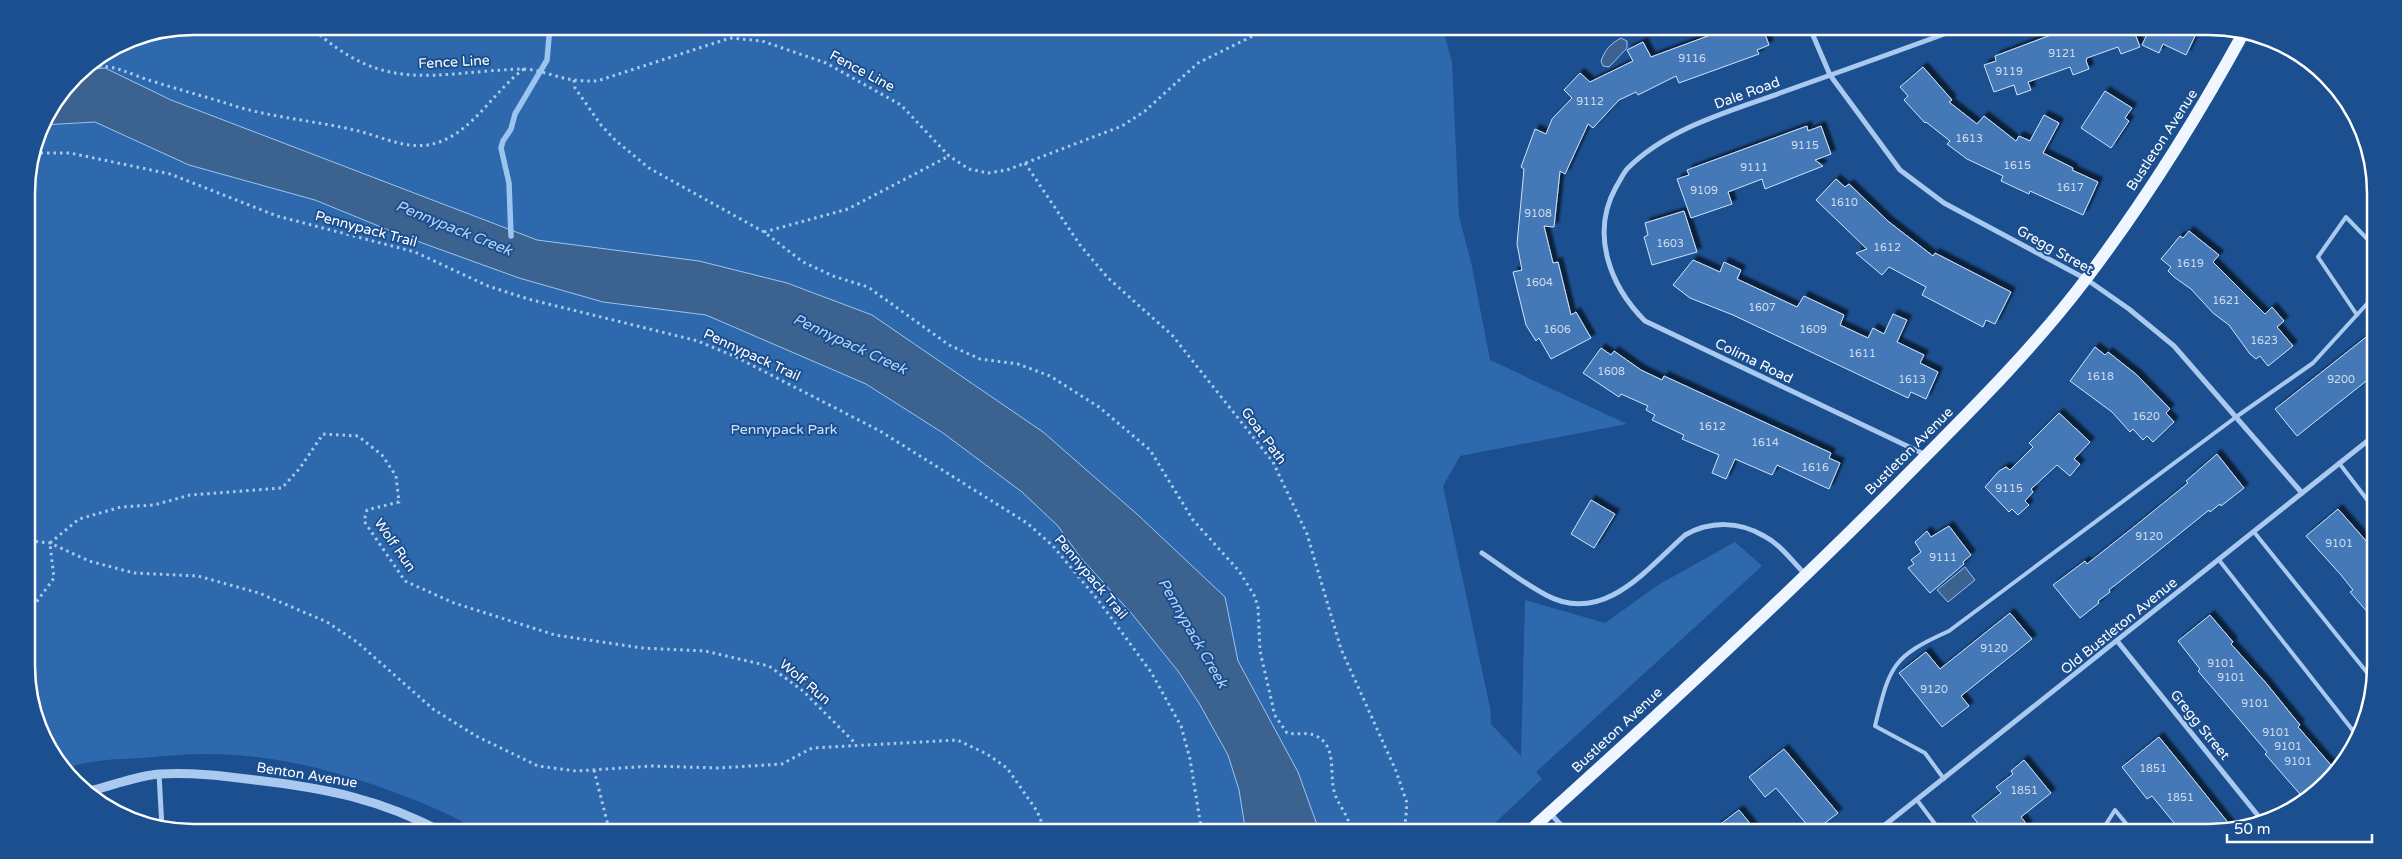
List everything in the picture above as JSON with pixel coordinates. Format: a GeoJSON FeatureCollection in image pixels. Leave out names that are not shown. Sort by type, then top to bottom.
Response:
{"type":"FeatureCollection","features":[{"type":"Feature","properties":{"kind":"main road","name":"Bustleton Avenue"},"geometry":{"type":"LineString","coordinates":[[1536,824],[1807,576],[1993,388],[2042,334],[2086,279],[2165,166],[2209,96],[2241,38]]}},
{"type":"Feature","properties":{"kind":"street","name":"Gregg Street"},"geometry":{"type":"LineString","coordinates":[[1813,35],[1830,75],[1900,170],[1944,203],[2086,279],[2130,309],[2174,346],[2302,493]]}},
{"type":"Feature","properties":{"kind":"street","name":"Dale Road"},"geometry":{"type":"LineString","coordinates":[[1605,251],[1605,219],[1612,194],[1627,169],[1660,142],[1703,121],[1941,35]]}},
{"type":"Feature","properties":{"kind":"street","name":"Colima Road"},"geometry":{"type":"LineString","coordinates":[[1605,251],[1616,280],[1629,304],[1645,321],[1927,455]]}},
{"type":"Feature","properties":{"kind":"street","name":"Old Bustleton Avenue"},"geometry":{"type":"LineString","coordinates":[[1886,824],[2118,642],[2367,442]]}},
{"type":"Feature","properties":{"kind":"street"},"geometry":{"type":"LineString","coordinates":[[1482,553],[1546,596],[1570,603],[1592,603],[1614,596],[1625,589],[1685,535],[1698,528],[1725,525],[1739,527],[1764,536],[1807,576]]}},
{"type":"Feature","properties":{"kind":"street","name":"Gregg Street"},"geometry":{"type":"LineString","coordinates":[[2118,642],[2258,816]]}},
{"type":"Feature","properties":{"kind":"street"},"geometry":{"type":"LineString","coordinates":[[159,774],[162,821]]}},
{"type":"Feature","properties":{"kind":"street","name":"Benton Avenue"},"geometry":{"type":"LineString","coordinates":[[95,790],[159,774],[230,777],[293,784],[361,797],[427,824]]}},
{"type":"Feature","properties":{"kind":"street"},"geometry":{"type":"LineString","coordinates":[[1550,812],[1561,824]]}},
{"type":"Feature","properties":{"kind":"lane"},"geometry":{"type":"LineString","coordinates":[[2357,315],[2318,257],[2346,217],[2367,240]]}},
{"type":"Feature","properties":{"kind":"lane"},"geometry":{"type":"LineString","coordinates":[[1944,779],[1925,753],[1875,726],[1886,681],[1898,660],[1920,644],[1949,631],[2236,417],[2313,363],[2367,304]]}},
{"type":"Feature","properties":{"kind":"lane"},"geometry":{"type":"LineString","coordinates":[[2340,463],[2367,499]]}},
{"type":"Feature","properties":{"kind":"lane"},"geometry":{"type":"LineString","coordinates":[[2254,532],[2367,671]]}},
{"type":"Feature","properties":{"kind":"lane"},"geometry":{"type":"LineString","coordinates":[[2219,560],[2353,731]]}},
{"type":"Feature","properties":{"kind":"lane"},"geometry":{"type":"LineString","coordinates":[[1917,800],[1935,824]]}},
{"type":"Feature","properties":{"kind":"lane"},"geometry":{"type":"LineString","coordinates":[[2106,824],[2115,810],[2126,824]]}},
{"type":"Feature","properties":{"kind":"path","name":"Fence Line"},"geometry":{"type":"LineString","coordinates":[[320,35],[356,62],[386,72],[434,77],[524,69],[574,80],[597,81],[730,38],[762,40],[826,63],[901,105],[949,156],[969,169],[988,173],[1007,170],[1122,126],[1145,111],[1198,63],[1255,35]]}},
{"type":"Feature","properties":{"kind":"path"},"geometry":{"type":"LineString","coordinates":[[99,67],[121,68],[148,80],[241,107],[310,123],[353,130],[396,144],[409,146],[441,142],[466,127],[514,76],[524,69]]}},
{"type":"Feature","properties":{"kind":"path"},"geometry":{"type":"LineString","coordinates":[[574,80],[575,88],[601,124],[634,157],[764,232],[803,262],[833,276],[868,287],[921,324],[931,334],[949,345],[980,359],[1018,364],[1050,376],[1099,407],[1150,450],[1193,520],[1239,570],[1254,595],[1258,606],[1260,651],[1274,714],[1287,733],[1313,735],[1326,746],[1332,758],[1332,785],[1349,824]]}},
{"type":"Feature","properties":{"kind":"path","name":"Pennypack Trail"},"geometry":{"type":"LineString","coordinates":[[40,153],[70,153],[170,174],[277,216],[414,252],[488,286],[521,297],[698,341],[736,357],[880,431],[1027,523],[1053,546],[1093,593],[1152,672],[1181,726],[1190,759],[1201,824]]}},
{"type":"Feature","properties":{"kind":"path"},"geometry":{"type":"LineString","coordinates":[[764,232],[848,209],[949,156]]}},
{"type":"Feature","properties":{"kind":"path","name":"Goat Path"},"geometry":{"type":"LineString","coordinates":[[1025,163],[1080,245],[1108,278],[1172,335],[1273,462],[1307,534],[1342,649],[1396,771],[1407,803],[1405,824]]}},
{"type":"Feature","properties":{"kind":"path","name":"Wolf Run"},"geometry":{"type":"LineString","coordinates":[[50,543],[79,519],[121,507],[154,505],[190,495],[282,488],[300,468],[323,434],[358,436],[382,455],[396,476],[399,502],[367,510],[364,521],[371,534],[405,581],[454,603],[555,634],[642,648],[705,651],[769,666],[803,691],[856,744]]}},
{"type":"Feature","properties":{"kind":"path"},"geometry":{"type":"LineString","coordinates":[[35,542],[50,543],[90,561],[134,573],[198,576],[259,593],[327,622],[357,642],[433,709],[476,736],[538,766],[576,771],[652,766],[711,768],[782,764],[812,748],[856,744],[957,740],[987,754],[1007,768],[1037,811],[1042,824]]}},
{"type":"Feature","properties":{"kind":"path"},"geometry":{"type":"LineString","coordinates":[[35,604],[54,578],[50,543]]}},
{"type":"Feature","properties":{"kind":"path"},"geometry":{"type":"LineString","coordinates":[[594,770],[608,824]]}},
{"type":"Feature","properties":{"kind":"green space","name":"Pennypack Park"},"geometry":{"type":"Polygon","coordinates":[[[1444,35],[1452,62],[1459,216],[1471,262],[1490,360],[1627,424],[1460,456],[1443,486],[1490,708],[1491,724],[1521,756],[1525,600],[1605,623],[1658,585],[1735,542],[1762,566],[1536,772],[1542,779],[1494,824],[466,824],[420,802],[353,778],[305,765],[256,757],[191,754],[103,760],[72,767],[51,736],[43,717],[36,687],[36,172],[40,152],[51,123],[74,89],[89,74],[123,51],[142,43],[172,36],[1444,35]]]}},
{"type":"Feature","properties":{"kind":"water"},"geometry":{"type":"Polygon","coordinates":[[[1621,38],[1627,41],[1627,48],[1609,67],[1603,66],[1601,61],[1606,50],[1621,38]]]}},
{"type":"Feature","properties":{"kind":"water","name":"Pennypack Creek"},"geometry":{"type":"Polygon","coordinates":[[[105,68],[171,100],[537,240],[699,261],[787,283],[872,315],[1043,432],[1138,515],[1225,597],[1238,661],[1298,772],[1317,824],[1245,824],[1239,790],[1228,755],[1199,703],[1178,671],[1132,614],[1081,558],[1058,526],[1022,492],[943,433],[866,384],[706,315],[603,302],[519,278],[403,236],[315,200],[189,165],[95,122],[50,125],[74,89],[96,69],[105,68]]]}},
{"type":"Feature","properties":{"kind":"water"},"geometry":{"type":"Polygon","coordinates":[[[1965,567],[1975,580],[1948,602],[1937,590],[1965,567]]]}},
{"type":"Feature","properties":{"kind":"building"},"geometry":{"type":"Polygon","coordinates":[[[1711,35],[1765,35],[1769,45],[1757,50],[1759,54],[1679,83],[1676,76],[1638,95],[1636,92],[1619,100],[1593,128],[1588,124],[1565,174],[1560,171],[1554,227],[1544,226],[1553,263],[1558,262],[1571,315],[1576,312],[1591,338],[1551,359],[1539,338],[1536,341],[1526,325],[1513,272],[1522,270],[1517,244],[1524,169],[1521,167],[1535,129],[1546,134],[1552,119],[1572,98],[1564,90],[1580,73],[1590,82],[1633,61],[1627,50],[1643,42],[1651,57],[1711,35]]]}},
{"type":"Feature","properties":{"kind":"building"},"geometry":{"type":"Polygon","coordinates":[[[2051,35],[2135,35],[2140,47],[2121,54],[2118,47],[2087,58],[2086,61],[2089,69],[2073,75],[2070,67],[2028,82],[2031,90],[2017,95],[2014,85],[1994,92],[1984,65],[1996,61],[1995,56],[2051,35]]]}},
{"type":"Feature","properties":{"kind":"building"},"geometry":{"type":"Polygon","coordinates":[[[2147,35],[2196,35],[2186,55],[2163,44],[2159,53],[2142,45],[2147,35]]]}},
{"type":"Feature","properties":{"kind":"building"},"geometry":{"type":"Polygon","coordinates":[[[1923,67],[1952,100],[1949,102],[1977,124],[1984,116],[2016,141],[2019,136],[2030,141],[2044,115],[2059,123],[2043,153],[2073,168],[2072,170],[2098,182],[2083,215],[2030,191],[2029,194],[2001,181],[2003,176],[1967,159],[1947,144],[1950,141],[1925,123],[1904,100],[1908,96],[1900,87],[1923,67]]]}},
{"type":"Feature","properties":{"kind":"building"},"geometry":{"type":"Polygon","coordinates":[[[2105,91],[2132,108],[2125,118],[2129,121],[2111,148],[2081,128],[2105,91]]]}},
{"type":"Feature","properties":{"kind":"building"},"geometry":{"type":"Polygon","coordinates":[[[1807,126],[1808,131],[1821,126],[1831,154],[1815,160],[1823,166],[1765,189],[1762,179],[1728,192],[1732,204],[1691,218],[1677,179],[1689,175],[1687,170],[1807,126]]]}},
{"type":"Feature","properties":{"kind":"building"},"geometry":{"type":"Polygon","coordinates":[[[1836,179],[1845,187],[1849,184],[1889,222],[1933,256],[1935,253],[2011,292],[1995,324],[1986,320],[1983,327],[1922,295],[1926,287],[1889,267],[1882,275],[1856,253],[1867,249],[1816,200],[1836,179]]]}},
{"type":"Feature","properties":{"kind":"building"},"geometry":{"type":"Polygon","coordinates":[[[1684,211],[1697,252],[1652,265],[1644,237],[1648,235],[1645,223],[1684,211]]]}},
{"type":"Feature","properties":{"kind":"building"},"geometry":{"type":"Polygon","coordinates":[[[2189,231],[2219,255],[2213,262],[2265,314],[2272,307],[2284,321],[2277,327],[2293,346],[2268,366],[2260,356],[2256,359],[2250,354],[2229,325],[2213,313],[2191,289],[2168,271],[2171,267],[2161,259],[2180,236],[2183,238],[2189,231]]]}},
{"type":"Feature","properties":{"kind":"building"},"geometry":{"type":"Polygon","coordinates":[[[1693,260],[1720,272],[1724,262],[1741,270],[1737,279],[1797,307],[1804,296],[1844,315],[1840,325],[1868,338],[1873,328],[1884,334],[1893,314],[1907,320],[1897,342],[1924,355],[1920,363],[1938,372],[1926,399],[1911,392],[1908,398],[1733,315],[1690,298],[1673,285],[1693,260]]]}},
{"type":"Feature","properties":{"kind":"building"},"geometry":{"type":"Polygon","coordinates":[[[2367,336],[2367,380],[2297,436],[2275,409],[2367,336]]]}},
{"type":"Feature","properties":{"kind":"building"},"geometry":{"type":"Polygon","coordinates":[[[2095,347],[2105,355],[2108,352],[2137,375],[2170,409],[2166,413],[2174,422],[2153,442],[2147,436],[2143,440],[2133,429],[2130,432],[2112,412],[2070,381],[2095,347]]]}},
{"type":"Feature","properties":{"kind":"building"},"geometry":{"type":"Polygon","coordinates":[[[1601,348],[1611,355],[1614,351],[1641,370],[1662,380],[1664,376],[1831,453],[1829,458],[1840,463],[1829,489],[1777,465],[1772,475],[1735,459],[1726,479],[1712,473],[1719,455],[1682,439],[1684,435],[1652,420],[1655,415],[1646,410],[1648,406],[1621,394],[1619,397],[1583,373],[1601,348]]]}},
{"type":"Feature","properties":{"kind":"building"},"geometry":{"type":"Polygon","coordinates":[[[2059,413],[2090,442],[2074,459],[2080,464],[2070,476],[2057,465],[2031,489],[2033,492],[2025,501],[2029,505],[2018,515],[2012,509],[2009,512],[1985,487],[1999,471],[2006,467],[2010,470],[2033,447],[2029,443],[2059,413]]]}},
{"type":"Feature","properties":{"kind":"building"},"geometry":{"type":"Polygon","coordinates":[[[2217,454],[2244,488],[2221,506],[2220,504],[2210,512],[2209,510],[2109,590],[2110,592],[2098,601],[2099,603],[2080,618],[2053,585],[2085,561],[2087,564],[2140,522],[2188,483],[2186,481],[2217,454]]]}},
{"type":"Feature","properties":{"kind":"building"},"geometry":{"type":"Polygon","coordinates":[[[1591,500],[1615,514],[1594,548],[1571,534],[1591,500]]]}},
{"type":"Feature","properties":{"kind":"building"},"geometry":{"type":"Polygon","coordinates":[[[2338,509],[2367,542],[2367,612],[2350,592],[2353,590],[2341,575],[2306,536],[2338,509]]]}},
{"type":"Feature","properties":{"kind":"building"},"geometry":{"type":"Polygon","coordinates":[[[1949,526],[1971,555],[1963,562],[1964,564],[1930,593],[1908,568],[1914,564],[1911,560],[1921,552],[1915,542],[1927,531],[1931,537],[1949,526]]]}},
{"type":"Feature","properties":{"kind":"building"},"geometry":{"type":"Polygon","coordinates":[[[2010,613],[2032,639],[1961,696],[1969,706],[1942,727],[1899,673],[1926,652],[1940,669],[2010,613]]]}},
{"type":"Feature","properties":{"kind":"building"},"geometry":{"type":"Polygon","coordinates":[[[2210,615],[2233,642],[2231,644],[2266,683],[2300,725],[2298,727],[2331,765],[2321,778],[2300,794],[2198,671],[2200,669],[2178,641],[2210,615]]]}},
{"type":"Feature","properties":{"kind":"building"},"geometry":{"type":"Polygon","coordinates":[[[2159,737],[2228,823],[2175,824],[2152,796],[2147,799],[2122,767],[2159,737]]]}},
{"type":"Feature","properties":{"kind":"building"},"geometry":{"type":"Polygon","coordinates":[[[1784,749],[1838,813],[1824,824],[1806,824],[1776,788],[1765,797],[1749,777],[1784,749]]]}},
{"type":"Feature","properties":{"kind":"building"},"geometry":{"type":"Polygon","coordinates":[[[2024,760],[2051,793],[2021,817],[2026,824],[1978,824],[1972,816],[2001,793],[1996,787],[2013,774],[2011,771],[2024,760]]]}},
{"type":"Feature","properties":{"kind":"building"},"geometry":{"type":"Polygon","coordinates":[[[1739,810],[1750,824],[1721,824],[1739,810]]]}},
{"type":"Feature","properties":{"kind":"waterway","name":"Pennypack Creek"},"geometry":{"type":"LineString","coordinates":[[511,236],[509,183],[501,148],[511,129],[515,114],[547,60],[549,35]]}}]}
